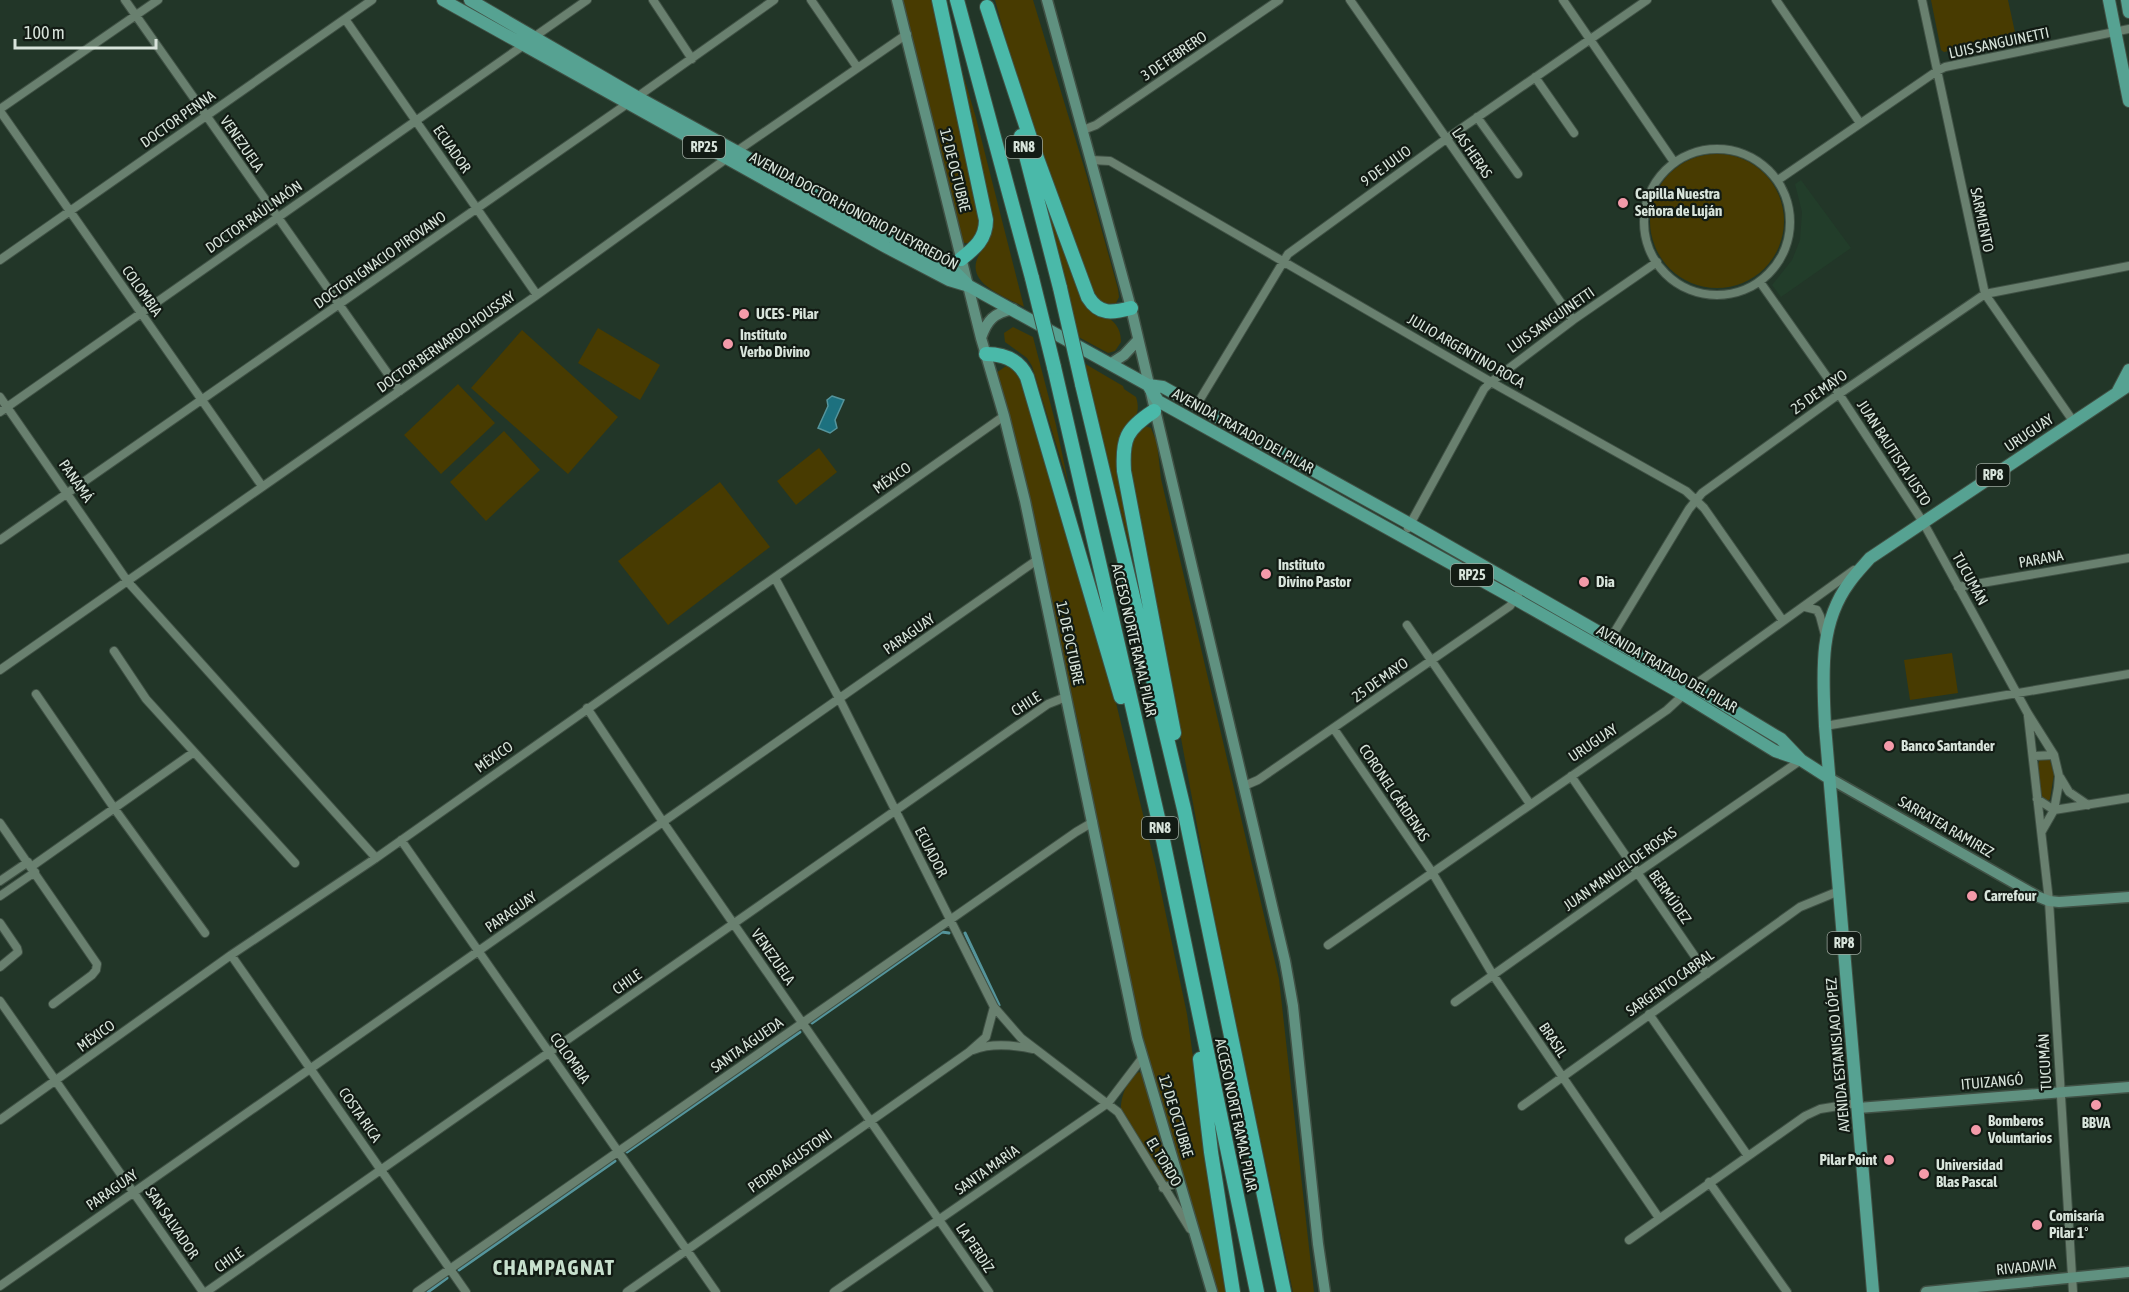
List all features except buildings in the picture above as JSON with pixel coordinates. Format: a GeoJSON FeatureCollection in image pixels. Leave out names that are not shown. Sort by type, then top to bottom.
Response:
{"type":"FeatureCollection","features":[{"type":"Feature","properties":{"kind":"highway"},"geometry":{"type":"LineString","coordinates":[[939,0],[986,220],[981,241],[962,259]]}},
{"type":"Feature","properties":{"kind":"highway","name":"ACCESO NORTE RAMAL PILAR"},"geometry":{"type":"LineString","coordinates":[[957,0],[1054,367],[1162,835],[1257,1292]]}},
{"type":"Feature","properties":{"kind":"highway"},"geometry":{"type":"LineString","coordinates":[[987,3],[1035,153],[1088,297],[1096,308],[1104,311],[1117,312],[1131,308]]}},
{"type":"Feature","properties":{"kind":"highway","name":"ACCESO NORTE RAMAL PILAR"},"geometry":{"type":"LineString","coordinates":[[987,3],[1060,288],[1184,809],[1284,1292]]}},
{"type":"Feature","properties":{"kind":"highway"},"geometry":{"type":"LineString","coordinates":[[986,354],[1001,355],[1017,363],[1025,372],[1030,384],[1162,835]]}},
{"type":"Feature","properties":{"kind":"highway"},"geometry":{"type":"LineString","coordinates":[[1154,411],[1137,422],[1128,434],[1124,452],[1124,471],[1173,722],[1184,809]]}},
{"type":"Feature","properties":{"kind":"highway"},"geometry":{"type":"LineString","coordinates":[[1196,1003],[1202,1079],[1233,1292]]}},
{"type":"Feature","properties":{"kind":"main road","name":"AVENIDA DOCTOR HONORIO PUEYRREDÓN"},"geometry":{"type":"LineString","coordinates":[[443,0],[529,41]]}},
{"type":"Feature","properties":{"kind":"main road","name":"AVENIDA DOCTOR HONORIO PUEYRREDÓN"},"geometry":{"type":"LineString","coordinates":[[470,0],[529,41],[725,159],[896,253],[1013,309],[1148,385]]}},
{"type":"Feature","properties":{"kind":"main road"},"geometry":{"type":"LineString","coordinates":[[2109,0],[2129,101]]}},
{"type":"Feature","properties":{"kind":"main road"},"geometry":{"type":"LineString","coordinates":[[2127,0],[2129,12]]}},
{"type":"Feature","properties":{"kind":"main road","name":"AVENIDA DOCTOR HONORIO PUEYRREDÓN"},"geometry":{"type":"LineString","coordinates":[[632,101],[737,151],[953,270],[969,286]]}},
{"type":"Feature","properties":{"kind":"main road","name":"RP8"},"geometry":{"type":"LineString","coordinates":[[2116,394],[2129,370]]}},
{"type":"Feature","properties":{"kind":"main road","name":"AVENIDA TRATADO DEL PILAR"},"geometry":{"type":"LineString","coordinates":[[1148,385],[1163,387],[1523,587],[1781,739],[1801,760]]}},
{"type":"Feature","properties":{"kind":"main road","name":"AVENIDA TRATADO DEL PILAR"},"geometry":{"type":"LineString","coordinates":[[1148,385],[1158,401],[1515,599],[1684,695],[1775,750],[1801,760],[1829,778]]}},
{"type":"Feature","properties":{"kind":"main road","name":"RP8"},"geometry":{"type":"LineString","coordinates":[[2116,394],[2129,385]]}},
{"type":"Feature","properties":{"kind":"main road","name":"URUGUAY"},"geometry":{"type":"LineString","coordinates":[[1826,636],[1840,597],[1849,582],[1870,558],[2116,394]]}},
{"type":"Feature","properties":{"kind":"main road","name":"AVENIDA ESTANISLAO LÓPEZ"},"geometry":{"type":"LineString","coordinates":[[1826,636],[1823,676],[1825,726],[1873,1292]]}},
{"type":"Feature","properties":{"kind":"street","name":"VENEZUELA"},"geometry":{"type":"LineString","coordinates":[[125,0],[400,391]]}},
{"type":"Feature","properties":{"kind":"street"},"geometry":{"type":"LineString","coordinates":[[0,110],[158,0]]}},
{"type":"Feature","properties":{"kind":"street","name":"DOCTOR PENNA"},"geometry":{"type":"LineString","coordinates":[[0,260],[372,0]]}},
{"type":"Feature","properties":{"kind":"street","name":"DOCTOR RAÚL NAÓN"},"geometry":{"type":"LineString","coordinates":[[3,409],[587,0]]}},
{"type":"Feature","properties":{"kind":"street"},"geometry":{"type":"LineString","coordinates":[[653,0],[692,58]]}},
{"type":"Feature","properties":{"kind":"street","name":"DOCTOR IGNACIO PIROVANO"},"geometry":{"type":"LineString","coordinates":[[0,540],[774,0]]}},
{"type":"Feature","properties":{"kind":"street"},"geometry":{"type":"LineString","coordinates":[[811,0],[857,67]]}},
{"type":"Feature","properties":{"kind":"street","name":"12 DE OCTUBRE"},"geometry":{"type":"LineString","coordinates":[[897,0],[981,338],[1004,416],[1143,1057],[1212,1292]]}},
{"type":"Feature","properties":{"kind":"street"},"geometry":{"type":"LineString","coordinates":[[1047,0],[1131,308],[1290,985],[1317,1244],[1325,1292]]}},
{"type":"Feature","properties":{"kind":"street","name":"3 DE FEBRERO"},"geometry":{"type":"LineString","coordinates":[[1083,130],[1096,125],[1279,0]]}},
{"type":"Feature","properties":{"kind":"street","name":"LAS HERAS"},"geometry":{"type":"LineString","coordinates":[[1350,0],[1573,320]]}},
{"type":"Feature","properties":{"kind":"street"},"geometry":{"type":"LineString","coordinates":[[1563,0],[1674,162]]}},
{"type":"Feature","properties":{"kind":"street","name":"9 DE JULIO"},"geometry":{"type":"LineString","coordinates":[[1196,406],[1288,254],[1477,117],[1647,0]]}},
{"type":"Feature","properties":{"kind":"street"},"geometry":{"type":"LineString","coordinates":[[1776,0],[1860,123]]}},
{"type":"Feature","properties":{"kind":"street","name":"SARMIENTO"},"geometry":{"type":"LineString","coordinates":[[1922,0],[1984,294],[2073,421]]}},
{"type":"Feature","properties":{"kind":"street","name":"ECUADOR"},"geometry":{"type":"LineString","coordinates":[[345,19],[537,295]]}},
{"type":"Feature","properties":{"kind":"street","name":"LUIS SANGUINETTI"},"geometry":{"type":"LineString","coordinates":[[1778,180],[1946,67],[2129,30]]}},
{"type":"Feature","properties":{"kind":"street","name":"DOCTOR BERNARDO HOUSSAY"},"geometry":{"type":"LineString","coordinates":[[0,670],[537,295],[725,159],[907,34]]}},
{"type":"Feature","properties":{"kind":"street"},"geometry":{"type":"LineString","coordinates":[[1535,77],[1574,134]]}},
{"type":"Feature","properties":{"kind":"street","name":"COLOMBIA"},"geometry":{"type":"LineString","coordinates":[[0,110],[262,486]]}},
{"type":"Feature","properties":{"kind":"street"},"geometry":{"type":"LineString","coordinates":[[1477,117],[1518,174]]}},
{"type":"Feature","properties":{"kind":"street"},"geometry":{"type":"LineString","coordinates":[[1722,148],[1741,152],[1759,161],[1778,180],[1787,199],[1791,219],[1788,239],[1781,258],[1760,282],[1736,293],[1713,295],[1691,290],[1672,279],[1657,262],[1648,244],[1644,224],[1646,204],[1654,186],[1674,162],[1703,149],[1722,148]]}},
{"type":"Feature","properties":{"kind":"street","name":"JULIO ARGENTINO ROCA"},"geometry":{"type":"LineString","coordinates":[[1091,160],[1110,161],[1696,498],[1783,621]]}},
{"type":"Feature","properties":{"kind":"street","name":"LUIS SANGUINETTI"},"geometry":{"type":"LineString","coordinates":[[1402,537],[1484,389],[1573,320],[1657,262]]}},
{"type":"Feature","properties":{"kind":"street","name":"25 DE MAYO"},"geometry":{"type":"LineString","coordinates":[[1604,650],[1696,498],[1839,394],[1984,294],[2129,266]]}},
{"type":"Feature","properties":{"kind":"street","name":"JUAN BAUTISTA JUSTO"},"geometry":{"type":"LineString","coordinates":[[1760,282],[1839,394],[1923,522]]}},
{"type":"Feature","properties":{"kind":"street"},"geometry":{"type":"LineString","coordinates":[[981,338],[990,319],[1001,312],[1013,309]]}},
{"type":"Feature","properties":{"kind":"street"},"geometry":{"type":"LineString","coordinates":[[1110,364],[1138,340]]}},
{"type":"Feature","properties":{"kind":"street","name":"PANAMÁ"},"geometry":{"type":"LineString","coordinates":[[0,397],[3,409],[68,493],[128,582],[376,858]]}},
{"type":"Feature","properties":{"kind":"street","name":"MÉXICO"},"geometry":{"type":"LineString","coordinates":[[0,1120],[231,955],[376,858],[1004,416]]}},
{"type":"Feature","properties":{"kind":"street","name":"TUCUMÁN"},"geometry":{"type":"LineString","coordinates":[[1923,522],[2027,712],[2054,755],[2059,776],[2054,810],[2042,831]]}},
{"type":"Feature","properties":{"kind":"street","name":"URUGUAY"},"geometry":{"type":"LineString","coordinates":[[1328,945],[1667,710],[1693,686],[1870,558]]}},
{"type":"Feature","properties":{"kind":"street","name":"PARANA"},"geometry":{"type":"LineString","coordinates":[[1958,587],[2129,558]]}},
{"type":"Feature","properties":{"kind":"street","name":"PARAGUAY"},"geometry":{"type":"LineString","coordinates":[[0,1286],[1037,560]]}},
{"type":"Feature","properties":{"kind":"street","name":"ECUADOR"},"geometry":{"type":"LineString","coordinates":[[775,578],[840,700],[994,1007],[1009,1026],[1036,1049],[1108,1102]]}},
{"type":"Feature","properties":{"kind":"street","name":"25 DE MAYO"},"geometry":{"type":"LineString","coordinates":[[1244,786],[1258,780],[1334,729],[1510,606],[1523,587]]}},
{"type":"Feature","properties":{"kind":"street"},"geometry":{"type":"LineString","coordinates":[[1805,607],[1817,610],[1826,636]]}},
{"type":"Feature","properties":{"kind":"street"},"geometry":{"type":"LineString","coordinates":[[1407,625],[1530,804]]}},
{"type":"Feature","properties":{"kind":"street"},"geometry":{"type":"LineString","coordinates":[[114,651],[146,699],[295,863]]}},
{"type":"Feature","properties":{"kind":"street"},"geometry":{"type":"LineString","coordinates":[[1825,726],[2129,674]]}},
{"type":"Feature","properties":{"kind":"street"},"geometry":{"type":"LineString","coordinates":[[36,694],[204,933]]}},
{"type":"Feature","properties":{"kind":"street","name":"CHILE"},"geometry":{"type":"LineString","coordinates":[[205,1292],[1048,704],[1066,697]]}},
{"type":"Feature","properties":{"kind":"street","name":"VENEZUELA"},"geometry":{"type":"LineString","coordinates":[[587,708],[733,924],[939,1219]]}},
{"type":"Feature","properties":{"kind":"street","name":"TUCUMÁN"},"geometry":{"type":"LineString","coordinates":[[2027,712],[2034,756],[2049,901],[2073,1292]]}},
{"type":"Feature","properties":{"kind":"street","name":"CORONEL CÁRDENAS"},"geometry":{"type":"LineString","coordinates":[[1334,729],[1432,872]]}},
{"type":"Feature","properties":{"kind":"street"},"geometry":{"type":"LineString","coordinates":[[0,896],[31,867],[194,752]]}},
{"type":"Feature","properties":{"kind":"street"},"geometry":{"type":"LineString","coordinates":[[2034,756],[2054,755]]}},
{"type":"Feature","properties":{"kind":"street","name":"JUAN MANUEL DE ROSAS"},"geometry":{"type":"LineString","coordinates":[[1455,1002],[1801,760]]}},
{"type":"Feature","properties":{"kind":"street","name":"BERMÚDEZ"},"geometry":{"type":"LineString","coordinates":[[1571,776],[1707,974]]}},
{"type":"Feature","properties":{"kind":"street"},"geometry":{"type":"LineString","coordinates":[[2059,776],[2069,792],[2088,805]]}},
{"type":"Feature","properties":{"kind":"street","name":"SARRATEA RAMIREZ"},"geometry":{"type":"LineString","coordinates":[[1829,778],[2049,901]]}},
{"type":"Feature","properties":{"kind":"street"},"geometry":{"type":"LineString","coordinates":[[2037,800],[2054,810],[2129,798]]}},
{"type":"Feature","properties":{"kind":"street","name":"SANTA ÁGUEDA"},"geometry":{"type":"LineString","coordinates":[[417,1292],[950,918],[1093,822]]}},
{"type":"Feature","properties":{"kind":"street"},"geometry":{"type":"LineString","coordinates":[[0,823],[97,964],[92,975],[53,1004]]}},
{"type":"Feature","properties":{"kind":"street","name":"COLOMBIA"},"geometry":{"type":"LineString","coordinates":[[401,840],[716,1292]]}},
{"type":"Feature","properties":{"kind":"street"},"geometry":{"type":"LineString","coordinates":[[0,881],[31,867]]}},
{"type":"Feature","properties":{"kind":"street","name":"BRASIL"},"geometry":{"type":"LineString","coordinates":[[1432,872],[1493,975],[1659,1218]]}},
{"type":"Feature","properties":{"kind":"street","name":"SARGENTO CABRAL"},"geometry":{"type":"LineString","coordinates":[[1522,1106],[1800,907],[1839,891]]}},
{"type":"Feature","properties":{"kind":"street","name":"RP25"},"geometry":{"type":"LineString","coordinates":[[2049,901],[2129,897]]}},
{"type":"Feature","properties":{"kind":"street"},"geometry":{"type":"LineString","coordinates":[[0,923],[18,952],[0,967]]}},
{"type":"Feature","properties":{"kind":"street","name":"COSTA RICA"},"geometry":{"type":"LineString","coordinates":[[231,955],[466,1292]]}},
{"type":"Feature","properties":{"kind":"street","name":"SAN SALVADOR"},"geometry":{"type":"LineString","coordinates":[[0,1001],[205,1292]]}},
{"type":"Feature","properties":{"kind":"street"},"geometry":{"type":"LineString","coordinates":[[989,1028],[995,1022],[1009,1026],[1010,1037],[1000,1046],[990,1038],[989,1028],[994,1007]]}},
{"type":"Feature","properties":{"kind":"street"},"geometry":{"type":"LineString","coordinates":[[1649,1014],[1748,1156]]}},
{"type":"Feature","properties":{"kind":"street","name":"PEDRO AGUSTONI"},"geometry":{"type":"LineString","coordinates":[[627,1292],[969,1052],[986,1036],[989,1028]]}},
{"type":"Feature","properties":{"kind":"street","name":"PEDRO AGUSTONI"},"geometry":{"type":"LineString","coordinates":[[969,1052],[984,1047],[1000,1046],[1036,1049]]}},
{"type":"Feature","properties":{"kind":"street","name":"SANTA MARÍA"},"geometry":{"type":"LineString","coordinates":[[834,1292],[1108,1102],[1143,1057]]}},
{"type":"Feature","properties":{"kind":"street","name":"ITUIZANGÓ"},"geometry":{"type":"LineString","coordinates":[[1629,1240],[1709,1182],[1813,1112],[1857,1106],[2129,1087]]}},
{"type":"Feature","properties":{"kind":"street","name":"EL TORDO"},"geometry":{"type":"LineString","coordinates":[[1108,1102],[1118,1112],[1196,1238]]}},
{"type":"Feature","properties":{"kind":"street"},"geometry":{"type":"LineString","coordinates":[[1163,1188],[1180,1182]]}},
{"type":"Feature","properties":{"kind":"street"},"geometry":{"type":"LineString","coordinates":[[1709,1182],[1787,1292]]}},
{"type":"Feature","properties":{"kind":"street","name":"LA PERDÍZ"},"geometry":{"type":"LineString","coordinates":[[939,1219],[989,1292]]}},
{"type":"Feature","properties":{"kind":"street","name":"RIVADAVIA"},"geometry":{"type":"LineString","coordinates":[[1926,1292],[2129,1272]]}},
{"type":"Feature","properties":{"kind":"shaded area"},"geometry":{"type":"Polygon","coordinates":[[[900,0],[932,0],[980,210],[982,226],[973,243],[964,243],[960,238],[900,0]]]}},
{"type":"Feature","properties":{"kind":"shaded area"},"geometry":{"type":"Polygon","coordinates":[[[995,0],[1033,0],[1087,177],[1118,289],[1119,297],[1116,303],[1104,305],[1093,295],[1019,88],[995,0]]]}},
{"type":"Feature","properties":{"kind":"shaded area"},"geometry":{"type":"Polygon","coordinates":[[[1931,0],[2008,0],[2016,37],[1944,52],[1941,50],[1931,0]]]}},
{"type":"Feature","properties":{"kind":"shaded area"},"geometry":{"type":"Polygon","coordinates":[[[948,23],[976,118],[1024,307],[990,288],[977,275],[978,257],[989,237],[993,223],[948,23]]]}},
{"type":"Feature","properties":{"kind":"shaded area"},"geometry":{"type":"Polygon","coordinates":[[[1029,149],[1096,311],[1117,326],[1121,342],[1115,351],[1108,353],[1075,335],[1029,149]]]}},
{"type":"Feature","properties":{"kind":"shaded area"},"geometry":{"type":"Polygon","coordinates":[[[1717,154],[1742,160],[1764,174],[1778,196],[1784,221],[1778,246],[1764,268],[1742,282],[1717,288],[1692,282],[1670,268],[1656,246],[1650,221],[1656,196],[1670,174],[1692,160],[1717,154]]]}},
{"type":"Feature","properties":{"kind":"shaded area"},"geometry":{"type":"Polygon","coordinates":[[[1801,180],[1851,248],[1781,297],[1772,285],[1792,260],[1800,240],[1802,212],[1795,184],[1801,180]]]}},
{"type":"Feature","properties":{"kind":"shaded area"},"geometry":{"type":"Polygon","coordinates":[[[1013,327],[1033,337],[1069,486],[1032,366],[1027,358],[1005,342],[1004,333],[1013,327]]]}},
{"type":"Feature","properties":{"kind":"shaded area"},"geometry":{"type":"Polygon","coordinates":[[[598,328],[660,365],[640,400],[578,363],[598,328]]]}},
{"type":"Feature","properties":{"kind":"shaded area"},"geometry":{"type":"Polygon","coordinates":[[[522,330],[618,417],[568,474],[471,388],[522,330]]]}},
{"type":"Feature","properties":{"kind":"shaded area"},"geometry":{"type":"Polygon","coordinates":[[[1082,362],[1123,386],[1136,397],[1138,407],[1136,415],[1125,430],[1140,585],[1082,362]]]}},
{"type":"Feature","properties":{"kind":"shaded area"},"geometry":{"type":"Polygon","coordinates":[[[1006,366],[1016,370],[1022,378],[1095,616],[1156,868],[1187,1014],[1226,1292],[1217,1292],[1148,1060],[1078,722],[996,373],[1006,366]]]}},
{"type":"Feature","properties":{"kind":"shaded area"},"geometry":{"type":"Polygon","coordinates":[[[458,384],[495,423],[441,474],[404,435],[458,384]]]}},
{"type":"Feature","properties":{"kind":"shaded area"},"geometry":{"type":"Polygon","coordinates":[[[1145,426],[1151,428],[1157,443],[1161,479],[1279,979],[1314,1292],[1293,1292],[1221,956],[1161,629],[1130,482],[1128,444],[1138,428],[1145,426]]]}},
{"type":"Feature","properties":{"kind":"shaded area"},"geometry":{"type":"Polygon","coordinates":[[[504,431],[540,470],[486,521],[450,482],[504,431]]]}},
{"type":"Feature","properties":{"kind":"shaded area"},"geometry":{"type":"Polygon","coordinates":[[[819,448],[837,472],[796,505],[777,481],[819,448]]]}},
{"type":"Feature","properties":{"kind":"shaded area"},"geometry":{"type":"Polygon","coordinates":[[[720,482],[770,547],[668,625],[618,561],[720,482]]]}},
{"type":"Feature","properties":{"kind":"shaded area"},"geometry":{"type":"Polygon","coordinates":[[[1952,653],[1958,693],[1910,700],[1904,660],[1952,653]]]}},
{"type":"Feature","properties":{"kind":"shaded area"},"geometry":{"type":"Polygon","coordinates":[[[2041,758],[2050,760],[2054,774],[2050,799],[2047,802],[2043,801],[2038,785],[2037,773],[2041,758]]]}},
{"type":"Feature","properties":{"kind":"shaded area"},"geometry":{"type":"Polygon","coordinates":[[[1139,1072],[1144,1075],[1172,1180],[1170,1183],[1166,1183],[1121,1111],[1125,1089],[1139,1072]]]}},
{"type":"Feature","properties":{"kind":"water"},"geometry":{"type":"Polygon","coordinates":[[[832,396],[844,400],[835,420],[837,428],[830,433],[818,428],[828,406],[827,400],[832,396]]]}},
{"type":"Feature","properties":{"kind":"waterway"},"geometry":{"type":"LineString","coordinates":[[812,1023],[942,932],[949,933]]}},
{"type":"Feature","properties":{"kind":"waterway"},"geometry":{"type":"LineString","coordinates":[[965,933],[999,1005]]}},
{"type":"Feature","properties":{"kind":"waterway"},"geometry":{"type":"LineString","coordinates":[[627,1152],[800,1032]]}},
{"type":"Feature","properties":{"kind":"waterway"},"geometry":{"type":"LineString","coordinates":[[459,1270],[615,1161]]}},
{"type":"Feature","properties":{"kind":"waterway"},"geometry":{"type":"LineString","coordinates":[[428,1292],[447,1278]]}},
{"type":"Feature","properties":{"kind":"place","name":"Capilla Nuestra Señora de Luján"},"geometry":{"type":"Point","coordinates":[1623,203]}},
{"type":"Feature","properties":{"kind":"place","name":"UCES - Pilar"},"geometry":{"type":"Point","coordinates":[744,314]}},
{"type":"Feature","properties":{"kind":"place","name":"Instituto Verbo Divino"},"geometry":{"type":"Point","coordinates":[728,344]}},
{"type":"Feature","properties":{"kind":"place","name":"Instituto Divino Pastor"},"geometry":{"type":"Point","coordinates":[1266,574]}},
{"type":"Feature","properties":{"kind":"place","name":"Dia"},"geometry":{"type":"Point","coordinates":[1584,582]}},
{"type":"Feature","properties":{"kind":"place","name":"Banco Santander"},"geometry":{"type":"Point","coordinates":[1889,746]}},
{"type":"Feature","properties":{"kind":"place","name":"Carrefour"},"geometry":{"type":"Point","coordinates":[1972,896]}},
{"type":"Feature","properties":{"kind":"place","name":"BBVA"},"geometry":{"type":"Point","coordinates":[2096,1105]}},
{"type":"Feature","properties":{"kind":"place","name":"Bomberos Voluntarios"},"geometry":{"type":"Point","coordinates":[1976,1130]}},
{"type":"Feature","properties":{"kind":"place","name":"Pilar Point"},"geometry":{"type":"Point","coordinates":[1889,1160]}},
{"type":"Feature","properties":{"kind":"place","name":"Universidad Blas Pascal"},"geometry":{"type":"Point","coordinates":[1924,1174]}},
{"type":"Feature","properties":{"kind":"place","name":"Comisaría Pilar 1°"},"geometry":{"type":"Point","coordinates":[2037,1225]}},
{"type":"Feature","properties":{"kind":"district","name":"CHAMPAGNAT"},"geometry":{"type":"Point","coordinates":[554,1268]}}]}
